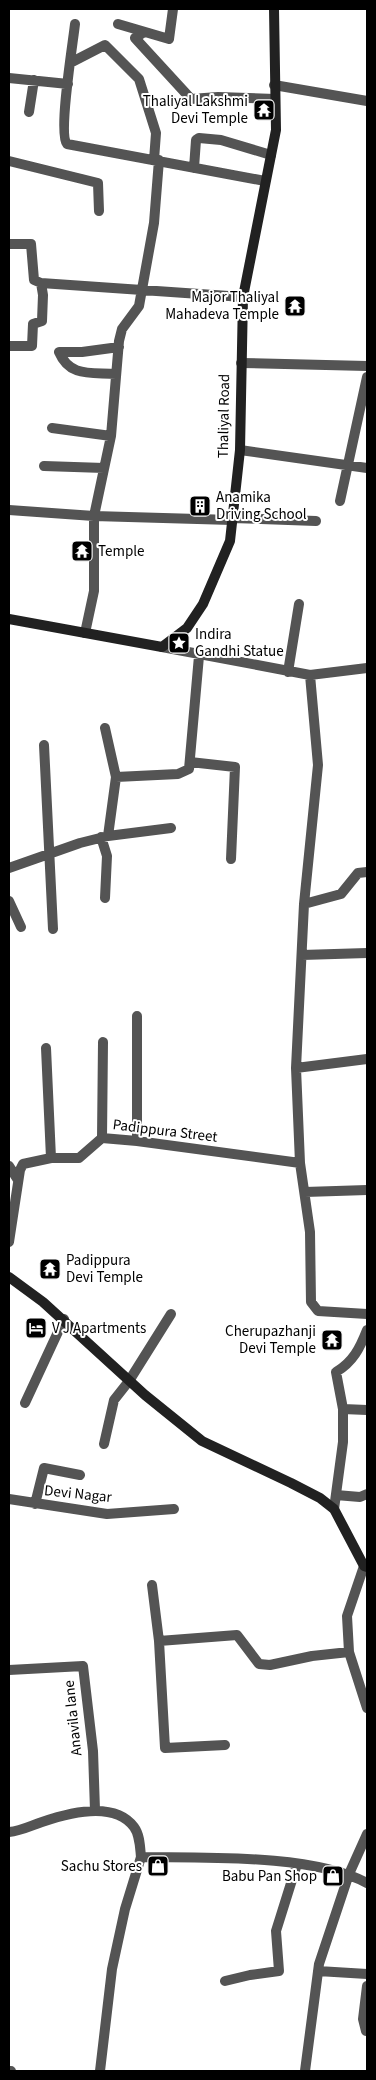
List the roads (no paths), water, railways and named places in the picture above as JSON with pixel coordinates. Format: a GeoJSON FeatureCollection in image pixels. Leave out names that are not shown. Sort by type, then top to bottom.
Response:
{"type":"FeatureCollection","features":[{"type":"Feature","properties":{"kind":"street"},"geometry":{"type":"LineString","coordinates":[[118,24],[169,39],[173,9]]}},
{"type":"Feature","properties":{"kind":"street","name":"Thaliyal Road"},"geometry":{"type":"LineString","coordinates":[[162,647],[187,628],[203,604],[230,541],[240,450],[240,363],[243,297],[276,130],[274,9]]}},
{"type":"Feature","properties":{"kind":"street"},"geometry":{"type":"LineString","coordinates":[[75,24],[64,138],[67,144],[265,181]]}},
{"type":"Feature","properties":{"kind":"street"},"geometry":{"type":"LineString","coordinates":[[144,32],[135,38],[192,99],[218,97],[275,99]]}},
{"type":"Feature","properties":{"kind":"street"},"geometry":{"type":"LineString","coordinates":[[70,63],[105,45],[139,78],[156,132],[154,223],[139,306],[122,329],[119,346],[111,436],[94,516],[94,591],[85,633]]}},
{"type":"Feature","properties":{"kind":"street"},"geometry":{"type":"LineString","coordinates":[[9,78],[68,84]]}},
{"type":"Feature","properties":{"kind":"street"},"geometry":{"type":"LineString","coordinates":[[29,112],[34,80]]}},
{"type":"Feature","properties":{"kind":"street"},"geometry":{"type":"LineString","coordinates":[[274,85],[367,101]]}},
{"type":"Feature","properties":{"kind":"street"},"geometry":{"type":"LineString","coordinates":[[194,168],[196,140],[199,138],[221,140],[270,155]]}},
{"type":"Feature","properties":{"kind":"street"},"geometry":{"type":"LineString","coordinates":[[9,161],[98,183],[99,211]]}},
{"type":"Feature","properties":{"kind":"street"},"geometry":{"type":"LineString","coordinates":[[9,244],[31,244],[34,280],[41,283],[243,297]]}},
{"type":"Feature","properties":{"kind":"street"},"geometry":{"type":"LineString","coordinates":[[9,346],[32,346],[33,324],[42,321],[44,295],[41,283]]}},
{"type":"Feature","properties":{"kind":"street"},"geometry":{"type":"LineString","coordinates":[[116,374],[71,370],[64,363],[59,352],[82,352],[119,346]]}},
{"type":"Feature","properties":{"kind":"street"},"geometry":{"type":"LineString","coordinates":[[240,363],[367,366]]}},
{"type":"Feature","properties":{"kind":"street"},"geometry":{"type":"LineString","coordinates":[[340,502],[367,377]]}},
{"type":"Feature","properties":{"kind":"street"},"geometry":{"type":"LineString","coordinates":[[52,428],[111,436]]}},
{"type":"Feature","properties":{"kind":"street"},"geometry":{"type":"LineString","coordinates":[[240,450],[367,468]]}},
{"type":"Feature","properties":{"kind":"street"},"geometry":{"type":"LineString","coordinates":[[44,466],[104,468]]}},
{"type":"Feature","properties":{"kind":"street"},"geometry":{"type":"LineString","coordinates":[[9,510],[94,516],[316,521]]}},
{"type":"Feature","properties":{"kind":"street"},"geometry":{"type":"LineString","coordinates":[[288,672],[299,604]]}},
{"type":"Feature","properties":{"kind":"street"},"geometry":{"type":"LineString","coordinates":[[9,619],[288,672],[310,675],[367,668]]}},
{"type":"Feature","properties":{"kind":"street"},"geometry":{"type":"LineString","coordinates":[[116,777],[178,774],[189,769],[193,703],[200,656]]}},
{"type":"Feature","properties":{"kind":"street"},"geometry":{"type":"LineString","coordinates":[[310,675],[318,765],[304,904],[296,1068],[300,1163],[310,1232],[311,1302],[318,1311],[367,1314]]}},
{"type":"Feature","properties":{"kind":"street"},"geometry":{"type":"LineString","coordinates":[[105,728],[116,777],[104,837],[107,856],[105,898]]}},
{"type":"Feature","properties":{"kind":"street"},"geometry":{"type":"LineString","coordinates":[[44,745],[51,854],[53,930]]}},
{"type":"Feature","properties":{"kind":"street"},"geometry":{"type":"LineString","coordinates":[[190,762],[234,767],[231,859]]}},
{"type":"Feature","properties":{"kind":"street"},"geometry":{"type":"LineString","coordinates":[[9,868],[80,842],[171,828]]}},
{"type":"Feature","properties":{"kind":"street"},"geometry":{"type":"LineString","coordinates":[[304,904],[342,894],[358,873],[367,872]]}},
{"type":"Feature","properties":{"kind":"street"},"geometry":{"type":"LineString","coordinates":[[9,901],[20,928]]}},
{"type":"Feature","properties":{"kind":"street"},"geometry":{"type":"LineString","coordinates":[[302,955],[367,953]]}},
{"type":"Feature","properties":{"kind":"street"},"geometry":{"type":"LineString","coordinates":[[137,1016],[137,1141]]}},
{"type":"Feature","properties":{"kind":"street"},"geometry":{"type":"LineString","coordinates":[[102,1138],[103,1042]]}},
{"type":"Feature","properties":{"kind":"street"},"geometry":{"type":"LineString","coordinates":[[46,1048],[51,1158]]}},
{"type":"Feature","properties":{"kind":"street"},"geometry":{"type":"LineString","coordinates":[[296,1068],[367,1059]]}},
{"type":"Feature","properties":{"kind":"street","name":"Padippura Street"},"geometry":{"type":"LineString","coordinates":[[9,1242],[18,1180],[23,1164],[51,1158],[79,1158],[102,1138],[300,1163]]}},
{"type":"Feature","properties":{"kind":"street"},"geometry":{"type":"LineString","coordinates":[[9,1166],[18,1180]]}},
{"type":"Feature","properties":{"kind":"street"},"geometry":{"type":"LineString","coordinates":[[304,1192],[367,1190]]}},
{"type":"Feature","properties":{"kind":"street"},"geometry":{"type":"LineString","coordinates":[[9,1278],[16,1280],[64,1320],[129,1380],[202,1440],[320,1498],[334,1509],[366,1567],[347,1616],[348,1652],[367,1708]]}},
{"type":"Feature","properties":{"kind":"street"},"geometry":{"type":"LineString","coordinates":[[104,1444],[114,1400],[129,1380],[170,1314]]}},
{"type":"Feature","properties":{"kind":"street"},"geometry":{"type":"LineString","coordinates":[[25,1403],[64,1320]]}},
{"type":"Feature","properties":{"kind":"street"},"geometry":{"type":"LineString","coordinates":[[334,1509],[343,1442],[343,1409],[336,1372],[347,1366],[359,1350],[367,1330]]}},
{"type":"Feature","properties":{"kind":"street"},"geometry":{"type":"LineString","coordinates":[[343,1409],[367,1410]]}},
{"type":"Feature","properties":{"kind":"street"},"geometry":{"type":"LineString","coordinates":[[35,1504],[44,1468],[80,1475]]}},
{"type":"Feature","properties":{"kind":"street"},"geometry":{"type":"LineString","coordinates":[[336,1495],[360,1496],[367,1494]]}},
{"type":"Feature","properties":{"kind":"street","name":"Devi Nagar"},"geometry":{"type":"LineString","coordinates":[[9,1500],[107,1514],[174,1509]]}},
{"type":"Feature","properties":{"kind":"street"},"geometry":{"type":"LineString","coordinates":[[152,1585],[159,1641],[165,1748],[225,1745]]}},
{"type":"Feature","properties":{"kind":"street"},"geometry":{"type":"LineString","coordinates":[[159,1641],[237,1635],[259,1664],[270,1665],[312,1656],[348,1652]]}},
{"type":"Feature","properties":{"kind":"street","name":"Anavila lane"},"geometry":{"type":"LineString","coordinates":[[9,1670],[83,1666],[93,1751],[95,1810]]}},
{"type":"Feature","properties":{"kind":"street"},"geometry":{"type":"LineString","coordinates":[[9,1832],[22,1831],[69,1814],[95,1810],[114,1814],[133,1826],[139,1839],[142,1857],[125,1909],[112,1969],[100,2071]]}},
{"type":"Feature","properties":{"kind":"street"},"geometry":{"type":"LineString","coordinates":[[305,2071],[318,1971],[350,1874],[367,1834]]}},
{"type":"Feature","properties":{"kind":"street"},"geometry":{"type":"LineString","coordinates":[[142,1857],[250,1859],[297,1864],[350,1874],[367,1883]]}},
{"type":"Feature","properties":{"kind":"street"},"geometry":{"type":"LineString","coordinates":[[225,1981],[279,1971],[276,1930],[297,1864]]}},
{"type":"Feature","properties":{"kind":"street"},"geometry":{"type":"LineString","coordinates":[[318,1971],[367,1974]]}},
{"type":"Feature","properties":{"kind":"street"},"geometry":{"type":"LineString","coordinates":[[366,2031],[363,2019],[367,1986]]}},
{"type":"Feature","properties":{"kind":"place","name":"Thaliyal Lakshmi Devi Temple"},"geometry":{"type":"Point","coordinates":[264,110]}},
{"type":"Feature","properties":{"kind":"place","name":"Major Thaliyal Mahadeva Temple"},"geometry":{"type":"Point","coordinates":[295,306]}},
{"type":"Feature","properties":{"kind":"place","name":"Anamika Driving School"},"geometry":{"type":"Point","coordinates":[200,506]}},
{"type":"Feature","properties":{"kind":"place","name":"Temple"},"geometry":{"type":"Point","coordinates":[82,551]}},
{"type":"Feature","properties":{"kind":"place","name":"Indira Gandhi Statue"},"geometry":{"type":"Point","coordinates":[179,643]}},
{"type":"Feature","properties":{"kind":"place","name":"Padippura Devi Temple"},"geometry":{"type":"Point","coordinates":[50,1269]}},
{"type":"Feature","properties":{"kind":"place","name":"V J Apartments"},"geometry":{"type":"Point","coordinates":[36,1328]}},
{"type":"Feature","properties":{"kind":"place","name":"Cherupazhanji Devi Temple"},"geometry":{"type":"Point","coordinates":[332,1340]}},
{"type":"Feature","properties":{"kind":"place","name":"Sachu Stores"},"geometry":{"type":"Point","coordinates":[158,1866]}},
{"type":"Feature","properties":{"kind":"place","name":"Babu Pan Shop"},"geometry":{"type":"Point","coordinates":[333,1876]}}]}
